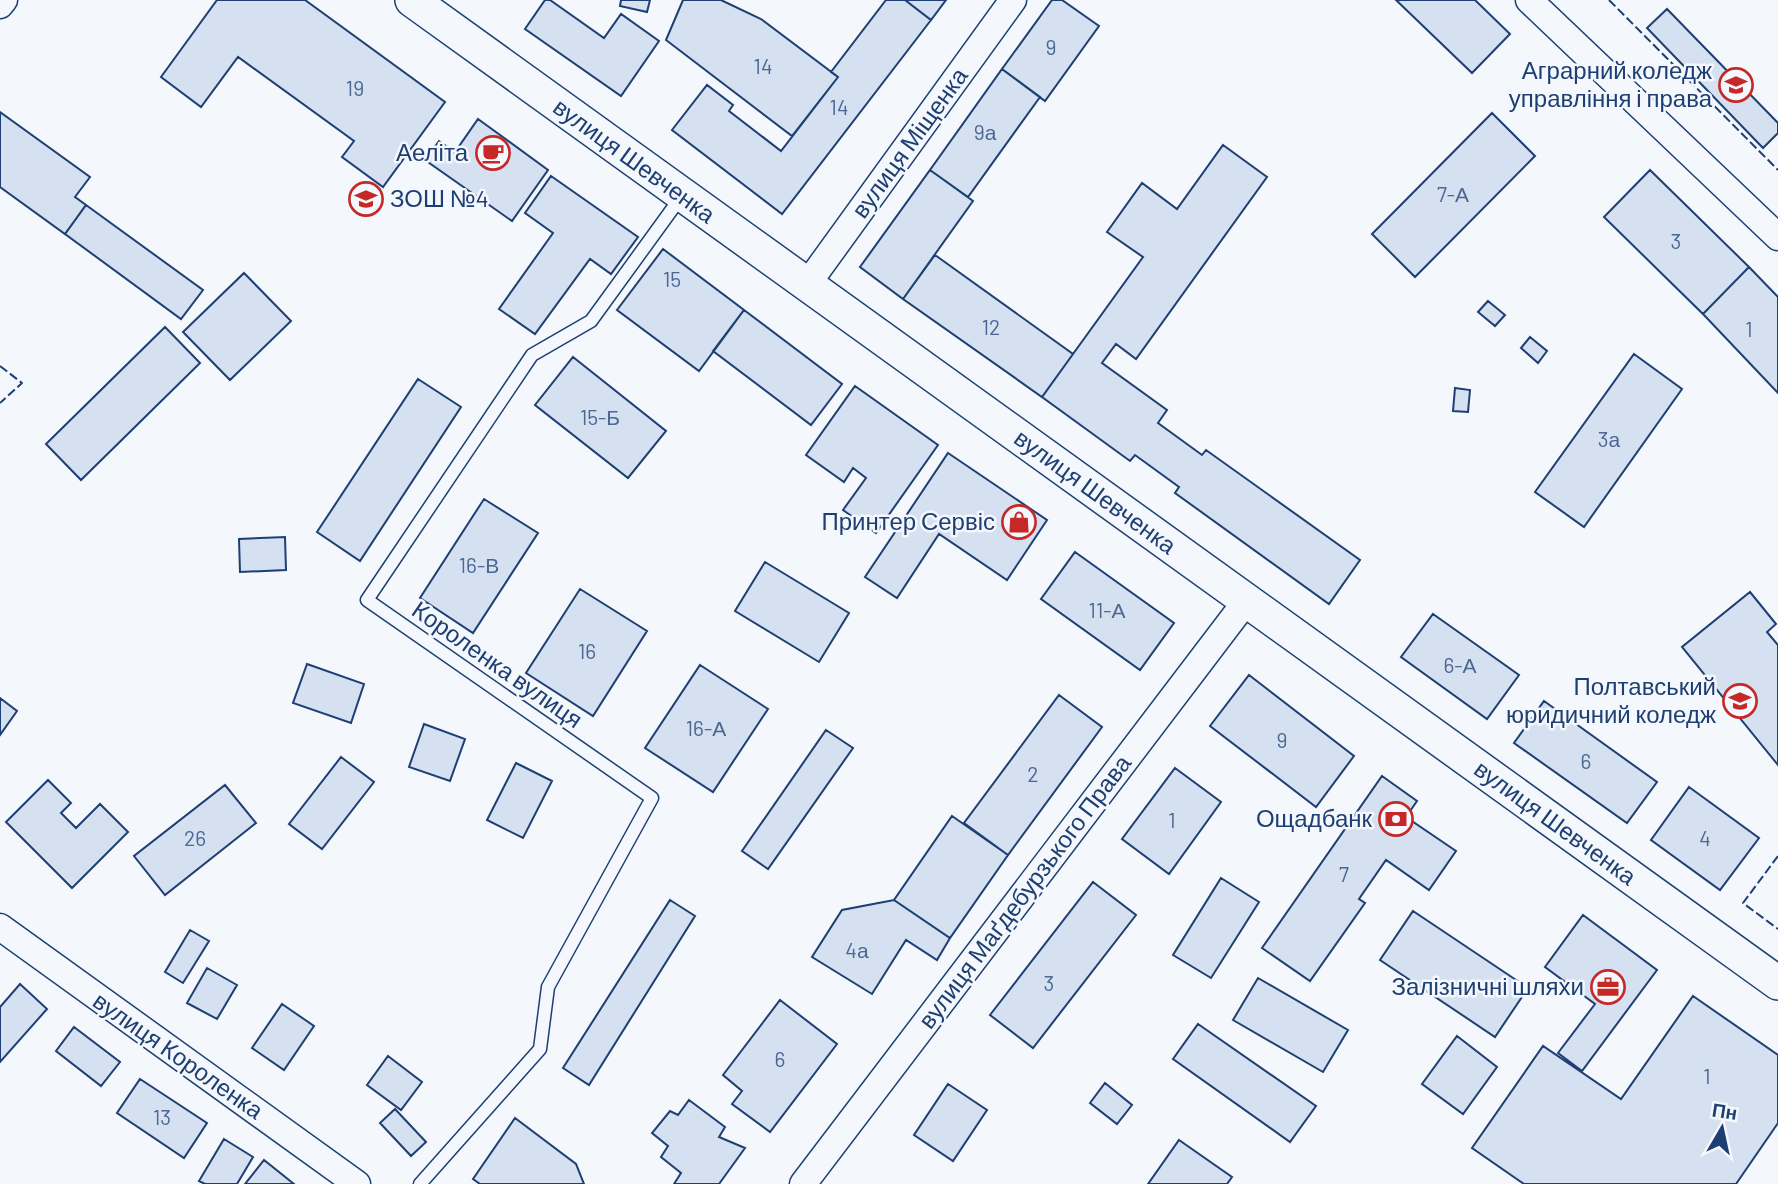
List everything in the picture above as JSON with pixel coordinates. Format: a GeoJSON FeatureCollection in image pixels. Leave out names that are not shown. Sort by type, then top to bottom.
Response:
{"type":"FeatureCollection","features":[{"type":"Feature","properties":{"kind":"street"},"geometry":{"type":"LineString","coordinates":[[0,5],[4,0]]}},
{"type":"Feature","properties":{"kind":"street","name":"вулиця Шевченка"},"geometry":{"type":"LineString","coordinates":[[412,0],[1778,983]]}},
{"type":"Feature","properties":{"kind":"street","name":"вулиця Міщенка"},"geometry":{"type":"LineString","coordinates":[[806,286],[1013,0]]}},
{"type":"Feature","properties":{"kind":"street"},"geometry":{"type":"LineString","coordinates":[[1529,0],[1778,237]]}},
{"type":"Feature","properties":{"kind":"street","name":"вулиця Маґдебурзького Права"},"geometry":{"type":"LineString","coordinates":[[803,1184],[1247,600]]}},
{"type":"Feature","properties":{"kind":"street","name":"вулиця Короленка"},"geometry":{"type":"LineString","coordinates":[[0,927],[357,1184]]}},
{"type":"Feature","properties":{"kind":"lane","name":"Короленка вулиця"},"geometry":{"type":"LineString","coordinates":[[420,1184],[540,1049],[548,987],[652,798],[367,600],[532,355],[591,321],[681,196]]}},
{"type":"Feature","properties":{"kind":"building","name":"ЗОШ №4"},"geometry":{"type":"Polygon","coordinates":[[[217,0],[305,0],[445,102],[383,187],[342,157],[354,141],[238,57],[201,107],[161,77],[217,0]]]}},
{"type":"Feature","properties":{"kind":"building"},"geometry":{"type":"Polygon","coordinates":[[[545,0],[550,0],[604,38],[621,14],[659,41],[621,96],[525,29],[545,0]]]}},
{"type":"Feature","properties":{"kind":"building"},"geometry":{"type":"Polygon","coordinates":[[[621,0],[650,0],[647,12],[620,6],[621,0]]]}},
{"type":"Feature","properties":{"kind":"building"},"geometry":{"type":"Polygon","coordinates":[[[683,0],[721,0],[761,19],[838,77],[792,136],[666,40],[683,0]]]}},
{"type":"Feature","properties":{"kind":"building"},"geometry":{"type":"Polygon","coordinates":[[[886,0],[905,0],[931,20],[782,214],[672,130],[707,85],[733,105],[729,111],[781,151],[838,77],[831,72],[886,0]]]}},
{"type":"Feature","properties":{"kind":"building"},"geometry":{"type":"Polygon","coordinates":[[[905,0],[946,0],[931,20],[905,0]]]}},
{"type":"Feature","properties":{"kind":"building"},"geometry":{"type":"Polygon","coordinates":[[[1052,0],[1062,0],[1099,26],[1045,101],[1002,69],[1052,0]]]}},
{"type":"Feature","properties":{"kind":"building"},"geometry":{"type":"Polygon","coordinates":[[[1396,0],[1475,0],[1510,34],[1472,73],[1396,0]]]}},
{"type":"Feature","properties":{"kind":"building"},"geometry":{"type":"Polygon","coordinates":[[[1667,9],[1778,123],[1778,133],[1763,148],[1647,28],[1667,9]]]}},
{"type":"Feature","properties":{"kind":"building"},"geometry":{"type":"Polygon","coordinates":[[[1002,69],[1040,97],[968,197],[930,170],[1002,69]]]}},
{"type":"Feature","properties":{"kind":"building"},"geometry":{"type":"Polygon","coordinates":[[[0,112],[90,177],[75,197],[86,205],[65,234],[0,187],[0,112]]]}},
{"type":"Feature","properties":{"kind":"building"},"geometry":{"type":"Polygon","coordinates":[[[1492,113],[1535,156],[1415,277],[1372,234],[1492,113]]]}},
{"type":"Feature","properties":{"kind":"building"},"geometry":{"type":"Polygon","coordinates":[[[478,119],[548,170],[512,221],[425,160],[439,141],[455,152],[478,119]]]}},
{"type":"Feature","properties":{"kind":"building"},"geometry":{"type":"Polygon","coordinates":[[[1223,145],[1267,177],[1136,359],[1116,344],[1102,363],[1167,410],[1158,423],[1202,455],[1206,450],[1360,560],[1329,604],[1175,493],[1179,487],[1135,455],[1130,461],[1042,397],[1143,257],[1107,232],[1142,183],[1177,209],[1223,145]]]}},
{"type":"Feature","properties":{"kind":"building"},"geometry":{"type":"Polygon","coordinates":[[[930,170],[973,201],[903,299],[860,267],[930,170]]]}},
{"type":"Feature","properties":{"kind":"building"},"geometry":{"type":"Polygon","coordinates":[[[1650,170],[1749,267],[1703,314],[1604,217],[1650,170]]]}},
{"type":"Feature","properties":{"kind":"building"},"geometry":{"type":"Polygon","coordinates":[[[551,176],[638,237],[611,274],[590,259],[535,334],[499,309],[553,233],[525,213],[551,176]]]}},
{"type":"Feature","properties":{"kind":"building"},"geometry":{"type":"Polygon","coordinates":[[[86,205],[203,290],[181,319],[65,234],[86,205]]]}},
{"type":"Feature","properties":{"kind":"building"},"geometry":{"type":"Polygon","coordinates":[[[663,249],[744,310],[699,371],[617,310],[663,249]]]}},
{"type":"Feature","properties":{"kind":"building"},"geometry":{"type":"Polygon","coordinates":[[[935,255],[1073,354],[1042,397],[903,299],[935,255]]]}},
{"type":"Feature","properties":{"kind":"building"},"geometry":{"type":"Polygon","coordinates":[[[1749,267],[1778,297],[1778,393],[1703,314],[1749,267]]]}},
{"type":"Feature","properties":{"kind":"building"},"geometry":{"type":"Polygon","coordinates":[[[244,273],[291,321],[230,380],[183,332],[244,273]]]}},
{"type":"Feature","properties":{"kind":"building"},"geometry":{"type":"Polygon","coordinates":[[[1488,301],[1505,315],[1495,326],[1478,312],[1488,301]]]}},
{"type":"Feature","properties":{"kind":"building"},"geometry":{"type":"Polygon","coordinates":[[[744,310],[842,384],[811,425],[713,351],[744,310]]]}},
{"type":"Feature","properties":{"kind":"building"},"geometry":{"type":"Polygon","coordinates":[[[165,327],[200,363],[81,480],[46,444],[165,327]]]}},
{"type":"Feature","properties":{"kind":"building"},"geometry":{"type":"Polygon","coordinates":[[[1530,337],[1547,351],[1538,363],[1521,348],[1530,337]]]}},
{"type":"Feature","properties":{"kind":"building"},"geometry":{"type":"Polygon","coordinates":[[[1634,354],[1682,389],[1584,527],[1535,492],[1634,354]]]}},
{"type":"Feature","properties":{"kind":"building"},"geometry":{"type":"Polygon","coordinates":[[[573,357],[666,431],[628,478],[535,405],[573,357]]]}},
{"type":"Feature","properties":{"kind":"building"},"geometry":{"type":"Polygon","coordinates":[[[418,379],[461,407],[360,561],[317,532],[418,379]]]}},
{"type":"Feature","properties":{"kind":"building"},"geometry":{"type":"Polygon","coordinates":[[[855,386],[938,445],[876,533],[843,510],[866,478],[853,468],[844,482],[806,455],[855,386]]]}},
{"type":"Feature","properties":{"kind":"building"},"geometry":{"type":"Polygon","coordinates":[[[1455,388],[1470,390],[1468,412],[1453,411],[1455,388]]]}},
{"type":"Feature","properties":{"kind":"building"},"geometry":{"type":"Polygon","coordinates":[[[948,453],[1047,520],[1007,580],[939,534],[897,598],[865,577],[948,453]]]}},
{"type":"Feature","properties":{"kind":"building"},"geometry":{"type":"Polygon","coordinates":[[[484,499],[538,533],[473,633],[420,598],[484,499]]]}},
{"type":"Feature","properties":{"kind":"building"},"geometry":{"type":"Polygon","coordinates":[[[285,537],[286,570],[240,572],[239,539],[285,537]]]}},
{"type":"Feature","properties":{"kind":"building"},"geometry":{"type":"Polygon","coordinates":[[[1075,552],[1174,623],[1140,670],[1041,599],[1075,552]]]}},
{"type":"Feature","properties":{"kind":"building"},"geometry":{"type":"Polygon","coordinates":[[[765,562],[849,613],[819,662],[735,611],[765,562]]]}},
{"type":"Feature","properties":{"kind":"building"},"geometry":{"type":"Polygon","coordinates":[[[580,589],[647,631],[593,716],[526,673],[580,589]]]}},
{"type":"Feature","properties":{"kind":"building"},"geometry":{"type":"Polygon","coordinates":[[[1750,592],[1776,624],[1767,632],[1778,645],[1778,765],[1682,647],[1750,592]]]}},
{"type":"Feature","properties":{"kind":"building"},"geometry":{"type":"Polygon","coordinates":[[[1433,614],[1519,675],[1487,719],[1401,657],[1433,614]]]}},
{"type":"Feature","properties":{"kind":"building"},"geometry":{"type":"Polygon","coordinates":[[[307,664],[364,684],[351,723],[293,703],[307,664]]]}},
{"type":"Feature","properties":{"kind":"building"},"geometry":{"type":"Polygon","coordinates":[[[700,665],[768,709],[713,792],[645,748],[700,665]]]}},
{"type":"Feature","properties":{"kind":"building"},"geometry":{"type":"Polygon","coordinates":[[[1249,675],[1354,756],[1316,807],[1210,726],[1249,675]]]}},
{"type":"Feature","properties":{"kind":"building"},"geometry":{"type":"Polygon","coordinates":[[[1059,695],[1102,727],[1008,855],[964,823],[1059,695]]]}},
{"type":"Feature","properties":{"kind":"building"},"geometry":{"type":"Polygon","coordinates":[[[0,698],[17,711],[0,735],[0,698]]]}},
{"type":"Feature","properties":{"kind":"building"},"geometry":{"type":"Polygon","coordinates":[[[1544,701],[1657,782],[1627,823],[1514,743],[1544,701]]]}},
{"type":"Feature","properties":{"kind":"building"},"geometry":{"type":"Polygon","coordinates":[[[424,724],[465,739],[450,781],[409,767],[424,724]]]}},
{"type":"Feature","properties":{"kind":"building"},"geometry":{"type":"Polygon","coordinates":[[[826,730],[853,748],[768,869],[742,851],[826,730]]]}},
{"type":"Feature","properties":{"kind":"building"},"geometry":{"type":"Polygon","coordinates":[[[341,757],[374,782],[322,849],[289,824],[341,757]]]}},
{"type":"Feature","properties":{"kind":"building"},"geometry":{"type":"Polygon","coordinates":[[[516,763],[552,781],[523,838],[487,820],[516,763]]]}},
{"type":"Feature","properties":{"kind":"building"},"geometry":{"type":"Polygon","coordinates":[[[1175,768],[1221,802],[1169,874],[1122,839],[1175,768]]]}},
{"type":"Feature","properties":{"kind":"building"},"geometry":{"type":"Polygon","coordinates":[[[1382,776],[1417,801],[1406,817],[1456,851],[1429,890],[1386,860],[1359,899],[1365,903],[1310,981],[1262,948],[1382,776]]]}},
{"type":"Feature","properties":{"kind":"building"},"geometry":{"type":"Polygon","coordinates":[[[48,780],[71,803],[61,813],[76,828],[100,804],[128,832],[72,888],[6,822],[48,780]]]}},
{"type":"Feature","properties":{"kind":"building"},"geometry":{"type":"Polygon","coordinates":[[[225,785],[256,823],[165,895],[134,856],[225,785]]]}},
{"type":"Feature","properties":{"kind":"building"},"geometry":{"type":"Polygon","coordinates":[[[1689,787],[1759,838],[1720,890],[1651,840],[1689,787]]]}},
{"type":"Feature","properties":{"kind":"building"},"geometry":{"type":"Polygon","coordinates":[[[952,816],[1008,855],[950,938],[894,900],[952,816]]]}},
{"type":"Feature","properties":{"kind":"building"},"geometry":{"type":"Polygon","coordinates":[[[1221,878],[1259,902],[1211,978],[1173,955],[1221,878]]]}},
{"type":"Feature","properties":{"kind":"building"},"geometry":{"type":"Polygon","coordinates":[[[1093,882],[1136,915],[1033,1048],[990,1015],[1093,882]]]}},
{"type":"Feature","properties":{"kind":"building"},"geometry":{"type":"Polygon","coordinates":[[[670,900],[695,916],[589,1085],[563,1068],[670,900]]]}},
{"type":"Feature","properties":{"kind":"building"},"geometry":{"type":"Polygon","coordinates":[[[894,900],[950,938],[937,960],[906,940],[872,994],[812,957],[842,910],[894,900]]]}},
{"type":"Feature","properties":{"kind":"building"},"geometry":{"type":"Polygon","coordinates":[[[1413,911],[1528,988],[1495,1037],[1380,960],[1413,911]]]}},
{"type":"Feature","properties":{"kind":"building","name":"Залізничні шляхи"},"geometry":{"type":"Polygon","coordinates":[[[1583,915],[1657,970],[1582,1071],[1558,1053],[1595,1004],[1545,967],[1583,915]]]}},
{"type":"Feature","properties":{"kind":"building"},"geometry":{"type":"Polygon","coordinates":[[[190,930],[209,941],[183,983],[165,972],[190,930]]]}},
{"type":"Feature","properties":{"kind":"building"},"geometry":{"type":"Polygon","coordinates":[[[207,968],[237,985],[217,1019],[187,1003],[207,968]]]}},
{"type":"Feature","properties":{"kind":"building"},"geometry":{"type":"Polygon","coordinates":[[[1258,978],[1348,1030],[1323,1072],[1233,1020],[1258,978]]]}},
{"type":"Feature","properties":{"kind":"building"},"geometry":{"type":"Polygon","coordinates":[[[20,984],[47,1009],[0,1062],[0,1007],[20,984]]]}},
{"type":"Feature","properties":{"kind":"building"},"geometry":{"type":"Polygon","coordinates":[[[1693,996],[1778,1055],[1778,1123],[1736,1184],[1524,1184],[1472,1148],[1543,1046],[1621,1099],[1693,996]]]}},
{"type":"Feature","properties":{"kind":"building"},"geometry":{"type":"Polygon","coordinates":[[[780,1000],[837,1044],[770,1132],[732,1104],[742,1091],[723,1075],[780,1000]]]}},
{"type":"Feature","properties":{"kind":"building"},"geometry":{"type":"Polygon","coordinates":[[[282,1004],[314,1026],[284,1070],[252,1048],[282,1004]]]}},
{"type":"Feature","properties":{"kind":"building"},"geometry":{"type":"Polygon","coordinates":[[[1198,1024],[1316,1106],[1290,1142],[1173,1059],[1198,1024]]]}},
{"type":"Feature","properties":{"kind":"building"},"geometry":{"type":"Polygon","coordinates":[[[74,1027],[120,1062],[101,1086],[56,1051],[74,1027]]]}},
{"type":"Feature","properties":{"kind":"building"},"geometry":{"type":"Polygon","coordinates":[[[1457,1036],[1497,1067],[1463,1114],[1422,1084],[1457,1036]]]}},
{"type":"Feature","properties":{"kind":"building"},"geometry":{"type":"Polygon","coordinates":[[[388,1056],[422,1082],[401,1110],[367,1085],[388,1056]]]}},
{"type":"Feature","properties":{"kind":"building"},"geometry":{"type":"Polygon","coordinates":[[[140,1079],[207,1123],[184,1158],[117,1113],[140,1079]]]}},
{"type":"Feature","properties":{"kind":"building"},"geometry":{"type":"Polygon","coordinates":[[[1105,1083],[1132,1105],[1117,1124],[1090,1103],[1105,1083]]]}},
{"type":"Feature","properties":{"kind":"building"},"geometry":{"type":"Polygon","coordinates":[[[948,1084],[987,1110],[953,1161],[914,1135],[948,1084]]]}},
{"type":"Feature","properties":{"kind":"building"},"geometry":{"type":"Polygon","coordinates":[[[689,1100],[725,1127],[719,1137],[745,1148],[719,1184],[674,1184],[681,1173],[661,1157],[668,1146],[652,1133],[670,1111],[678,1115],[689,1100]]]}},
{"type":"Feature","properties":{"kind":"building"},"geometry":{"type":"Polygon","coordinates":[[[395,1109],[426,1142],[411,1156],[380,1123],[395,1109]]]}},
{"type":"Feature","properties":{"kind":"building"},"geometry":{"type":"Polygon","coordinates":[[[515,1118],[576,1164],[584,1184],[480,1184],[473,1179],[515,1118]]]}},
{"type":"Feature","properties":{"kind":"building"},"geometry":{"type":"Polygon","coordinates":[[[224,1139],[253,1157],[237,1184],[205,1184],[199,1181],[224,1139]]]}},
{"type":"Feature","properties":{"kind":"building"},"geometry":{"type":"Polygon","coordinates":[[[1179,1140],[1232,1177],[1227,1184],[1148,1184],[1179,1140]]]}},
{"type":"Feature","properties":{"kind":"building"},"geometry":{"type":"Polygon","coordinates":[[[264,1160],[294,1184],[245,1184],[264,1160]]]}},
{"type":"Feature","properties":{"kind":"fence"},"geometry":{"type":"LineString","coordinates":[[1609,0],[1778,170]]}},
{"type":"Feature","properties":{"kind":"fence"},"geometry":{"type":"LineString","coordinates":[[0,366],[22,383],[0,403]]}},
{"type":"Feature","properties":{"kind":"fence"},"geometry":{"type":"LineString","coordinates":[[1778,856],[1743,903],[1778,929]]}},
{"type":"Feature","properties":{"kind":"place","name":"Аграрний коледж управління і права"},"geometry":{"type":"Point","coordinates":[1736,85]}},
{"type":"Feature","properties":{"kind":"place","name":"Аеліта"},"geometry":{"type":"Point","coordinates":[493,153]}},
{"type":"Feature","properties":{"kind":"place","name":"ЗОШ №4"},"geometry":{"type":"Point","coordinates":[366,199]}},
{"type":"Feature","properties":{"kind":"place","name":"Принтер Сервіс"},"geometry":{"type":"Point","coordinates":[1019,522]}},
{"type":"Feature","properties":{"kind":"place","name":"Полтавський юридичний коледж"},"geometry":{"type":"Point","coordinates":[1740,701]}},
{"type":"Feature","properties":{"kind":"place","name":"Ощадбанк"},"geometry":{"type":"Point","coordinates":[1396,819]}},
{"type":"Feature","properties":{"kind":"place","name":"Залізничні шляхи"},"geometry":{"type":"Point","coordinates":[1608,987]}}]}
